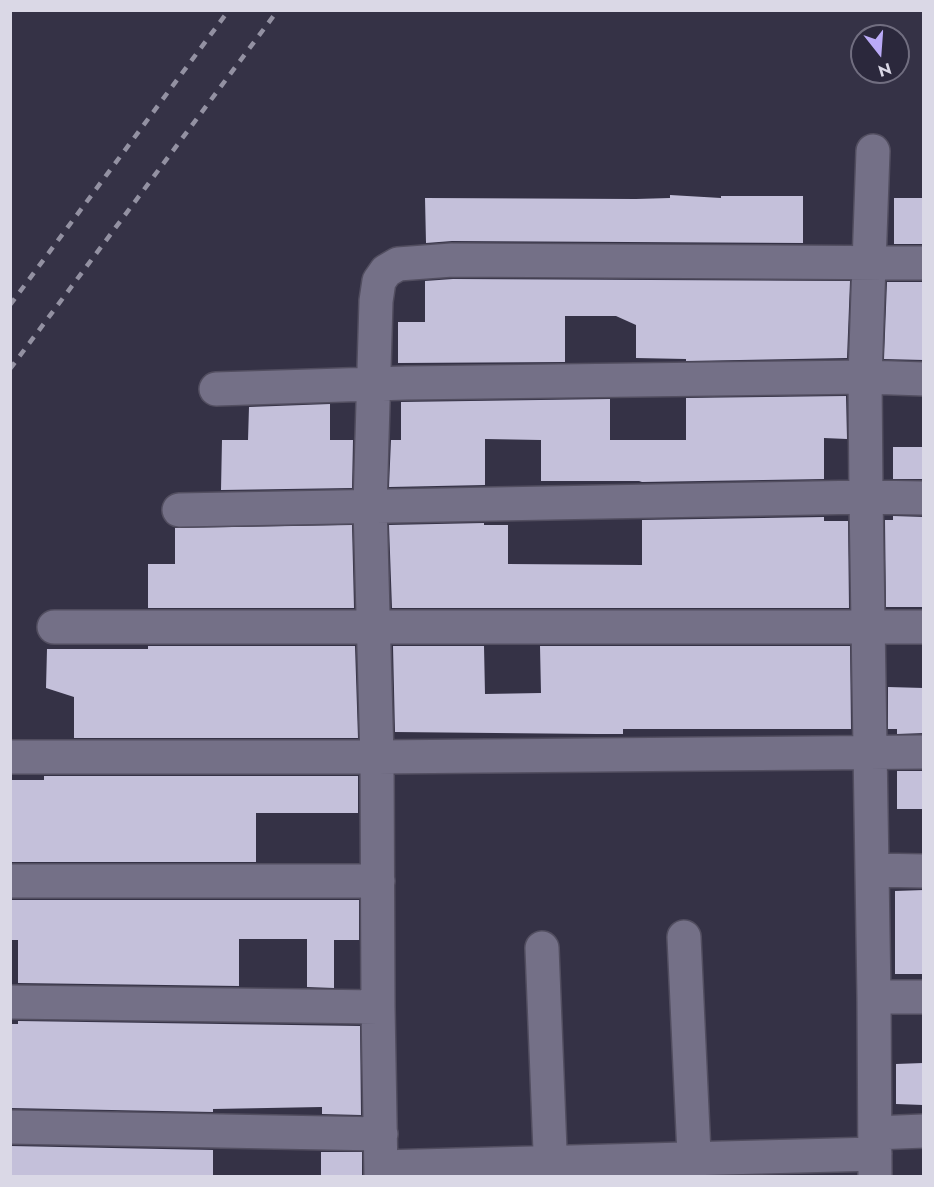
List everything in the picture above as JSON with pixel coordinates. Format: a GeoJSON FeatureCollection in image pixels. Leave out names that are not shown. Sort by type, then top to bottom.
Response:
{"type":"FeatureCollection","features":[{"type":"Feature","properties":{"kind":"street"},"geometry":{"type":"LineString","coordinates":[[873,151],[866,377],[866,497],[875,1154]]}},
{"type":"Feature","properties":{"kind":"street"},"geometry":{"type":"LineString","coordinates":[[924,262],[452,260],[398,264],[386,271],[379,281],[376,301],[369,506],[377,757],[381,1172],[695,1168],[875,1154],[924,1131]]}},
{"type":"Feature","properties":{"kind":"street"},"geometry":{"type":"LineString","coordinates":[[216,389],[373,384],[866,377],[924,379]]}},
{"type":"Feature","properties":{"kind":"street"},"geometry":{"type":"LineString","coordinates":[[179,510],[866,497],[924,498]]}},
{"type":"Feature","properties":{"kind":"street"},"geometry":{"type":"LineString","coordinates":[[54,627],[924,627]]}},
{"type":"Feature","properties":{"kind":"street"},"geometry":{"type":"LineString","coordinates":[[10,757],[377,757],[924,752]]}},
{"type":"Feature","properties":{"kind":"street"},"geometry":{"type":"LineString","coordinates":[[872,870],[924,871]]}},
{"type":"Feature","properties":{"kind":"street"},"geometry":{"type":"LineString","coordinates":[[10,881],[378,881]]}},
{"type":"Feature","properties":{"kind":"street"},"geometry":{"type":"LineString","coordinates":[[684,937],[695,1168]]}},
{"type":"Feature","properties":{"kind":"street"},"geometry":{"type":"LineString","coordinates":[[542,948],[550,1170]]}},
{"type":"Feature","properties":{"kind":"street"},"geometry":{"type":"LineString","coordinates":[[874,997],[924,997]]}},
{"type":"Feature","properties":{"kind":"street"},"geometry":{"type":"LineString","coordinates":[[10,1002],[378,1007]]}},
{"type":"Feature","properties":{"kind":"street"},"geometry":{"type":"LineString","coordinates":[[10,1127],[381,1134]]}},
{"type":"Feature","properties":{"kind":"building"},"geometry":{"type":"Polygon","coordinates":[[[670,195],[721,198],[721,196],[803,196],[803,243],[452,241],[426,243],[425,198],[636,199],[670,198],[670,195]]]}},
{"type":"Feature","properties":{"kind":"building"},"geometry":{"type":"Polygon","coordinates":[[[894,198],[924,198],[924,244],[894,244],[894,198]]]}},
{"type":"Feature","properties":{"kind":"building"},"geometry":{"type":"Polygon","coordinates":[[[453,279],[850,281],[847,358],[686,361],[686,359],[636,358],[636,325],[616,316],[565,316],[565,362],[398,363],[398,322],[425,322],[425,281],[453,279]]]}},
{"type":"Feature","properties":{"kind":"building"},"geometry":{"type":"Polygon","coordinates":[[[887,282],[924,282],[924,360],[884,359],[887,282]]]}},
{"type":"Feature","properties":{"kind":"building"},"geometry":{"type":"Polygon","coordinates":[[[846,396],[847,439],[824,438],[824,479],[541,481],[541,440],[485,439],[485,485],[389,487],[391,440],[401,440],[401,402],[610,399],[610,440],[686,440],[686,398],[846,396]]]}},
{"type":"Feature","properties":{"kind":"building"},"geometry":{"type":"Polygon","coordinates":[[[330,404],[330,440],[353,440],[352,488],[221,490],[222,440],[248,440],[249,407],[330,404]]]}},
{"type":"Feature","properties":{"kind":"building"},"geometry":{"type":"Polygon","coordinates":[[[893,447],[924,447],[924,479],[893,479],[893,447]]]}},
{"type":"Feature","properties":{"kind":"building"},"geometry":{"type":"Polygon","coordinates":[[[893,516],[924,517],[924,607],[886,607],[885,520],[893,520],[893,516]]]}},
{"type":"Feature","properties":{"kind":"building"},"geometry":{"type":"Polygon","coordinates":[[[824,517],[824,521],[848,521],[849,608],[392,608],[389,525],[484,523],[484,525],[508,525],[508,564],[642,565],[642,520],[824,517]]]}},
{"type":"Feature","properties":{"kind":"building"},"geometry":{"type":"Polygon","coordinates":[[[352,525],[354,608],[148,608],[148,564],[175,564],[175,528],[352,525]]]}},
{"type":"Feature","properties":{"kind":"building"},"geometry":{"type":"Polygon","coordinates":[[[148,646],[355,646],[358,738],[74,738],[74,697],[46,688],[47,649],[148,649],[148,646]]]}},
{"type":"Feature","properties":{"kind":"building"},"geometry":{"type":"Polygon","coordinates":[[[393,646],[484,646],[485,694],[541,693],[540,646],[850,646],[851,729],[623,729],[623,734],[395,732],[393,646]]]}},
{"type":"Feature","properties":{"kind":"building"},"geometry":{"type":"Polygon","coordinates":[[[888,687],[924,688],[924,733],[897,734],[897,729],[888,729],[888,687]]]}},
{"type":"Feature","properties":{"kind":"building"},"geometry":{"type":"Polygon","coordinates":[[[897,771],[924,771],[924,809],[897,809],[897,771]]]}},
{"type":"Feature","properties":{"kind":"building"},"geometry":{"type":"Polygon","coordinates":[[[44,776],[358,776],[358,813],[256,813],[256,862],[10,862],[10,780],[44,780],[44,776]]]}},
{"type":"Feature","properties":{"kind":"building"},"geometry":{"type":"Polygon","coordinates":[[[924,890],[922,974],[895,974],[895,891],[924,890]]]}},
{"type":"Feature","properties":{"kind":"building"},"geometry":{"type":"Polygon","coordinates":[[[10,900],[359,900],[359,940],[334,940],[334,988],[307,987],[307,939],[239,939],[239,986],[18,983],[18,940],[10,940],[10,900]]]}},
{"type":"Feature","properties":{"kind":"building"},"geometry":{"type":"Polygon","coordinates":[[[18,1021],[360,1026],[361,1115],[322,1114],[322,1107],[213,1109],[213,1112],[10,1108],[10,1024],[18,1024],[18,1021]]]}},
{"type":"Feature","properties":{"kind":"building"},"geometry":{"type":"Polygon","coordinates":[[[923,1063],[923,1105],[896,1104],[896,1064],[923,1063]]]}},
{"type":"Feature","properties":{"kind":"building"},"geometry":{"type":"Polygon","coordinates":[[[10,1146],[213,1150],[213,1176],[10,1176],[10,1146]]]}},
{"type":"Feature","properties":{"kind":"building"},"geometry":{"type":"Polygon","coordinates":[[[321,1152],[362,1152],[362,1176],[321,1176],[321,1152]]]}},
{"type":"Feature","properties":{"kind":"railway"},"geometry":{"type":"LineString","coordinates":[[10,305],[229,10]]}},
{"type":"Feature","properties":{"kind":"railway"},"geometry":{"type":"LineString","coordinates":[[10,369],[278,10]]}}]}
